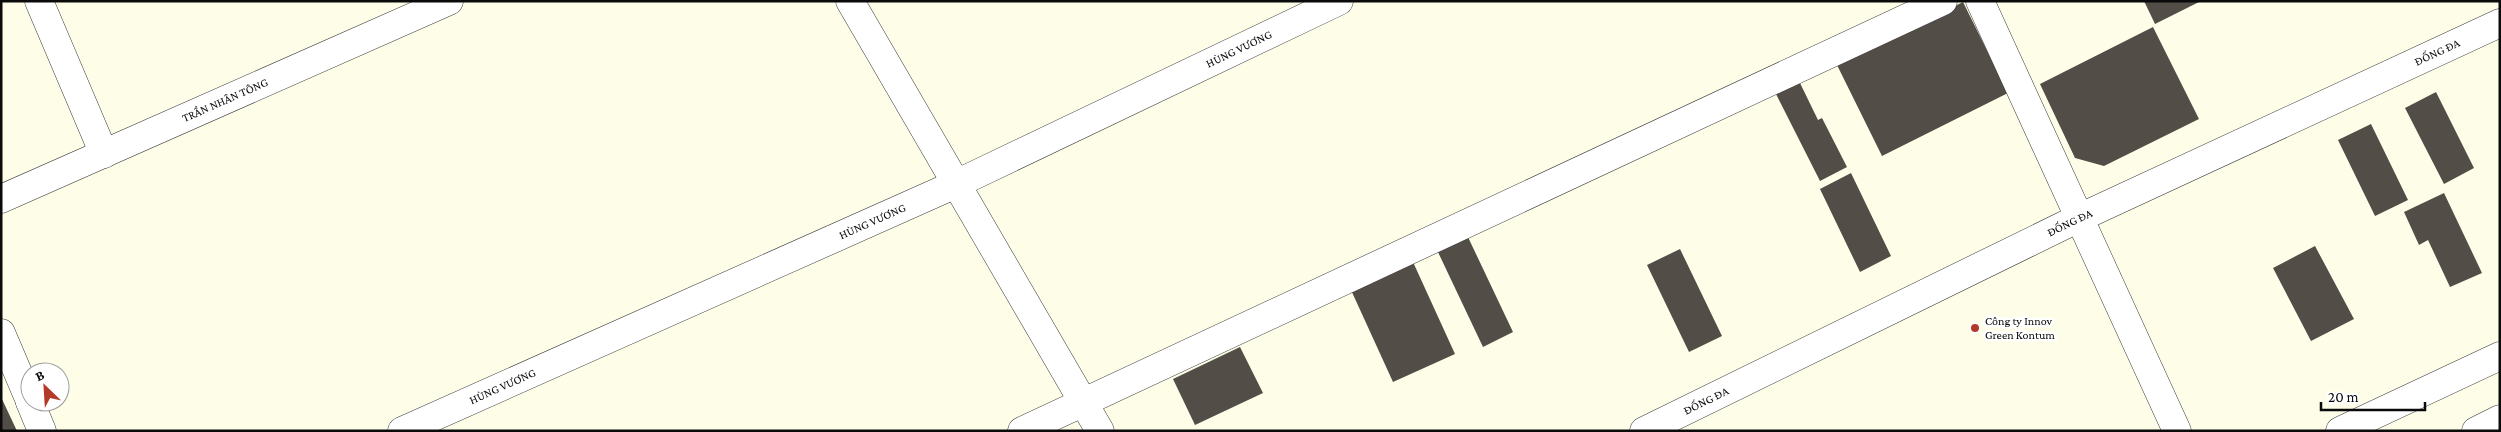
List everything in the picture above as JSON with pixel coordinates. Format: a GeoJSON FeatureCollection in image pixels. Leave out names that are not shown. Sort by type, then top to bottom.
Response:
{"type":"FeatureCollection","features":[{"type":"Feature","properties":{"kind":"street"},"geometry":{"type":"LineString","coordinates":[[39,1],[104,154]]}},
{"type":"Feature","properties":{"kind":"street","name":"TRẦN NHÂN TÔNG"},"geometry":{"type":"LineString","coordinates":[[1,199],[449,1]]}},
{"type":"Feature","properties":{"kind":"street"},"geometry":{"type":"LineString","coordinates":[[850,1],[1100,431]]}},
{"type":"Feature","properties":{"kind":"street","name":"HÙNG VƯƠNG"},"geometry":{"type":"LineString","coordinates":[[405,430],[956,184],[1339,1]]}},
{"type":"Feature","properties":{"kind":"street"},"geometry":{"type":"LineString","coordinates":[[1022,431],[1943,1]]}},
{"type":"Feature","properties":{"kind":"street"},"geometry":{"type":"LineString","coordinates":[[1980,1],[2177,431]]}},
{"type":"Feature","properties":{"kind":"street","name":"ĐỐNG ĐA"},"geometry":{"type":"LineString","coordinates":[[1644,431],[2079,218],[2500,23]]}},
{"type":"Feature","properties":{"kind":"street"},"geometry":{"type":"LineString","coordinates":[[1,333],[20,378]]}},
{"type":"Feature","properties":{"kind":"street"},"geometry":{"type":"LineString","coordinates":[[2340,431],[2500,356]]}},
{"type":"Feature","properties":{"kind":"street"},"geometry":{"type":"LineString","coordinates":[[34,412],[42,431]]}},
{"type":"Feature","properties":{"kind":"street"},"geometry":{"type":"LineString","coordinates":[[2476,431],[2500,419]]}},
{"type":"Feature","properties":{"kind":"building"},"geometry":{"type":"Polygon","coordinates":[[[2144,1],[2201,1],[2155,24],[2144,1]]]}},
{"type":"Feature","properties":{"kind":"building"},"geometry":{"type":"Polygon","coordinates":[[[1963,2],[2008,93],[1882,156],[1837,65],[1963,2]]]}},
{"type":"Feature","properties":{"kind":"building"},"geometry":{"type":"Polygon","coordinates":[[[2153,27],[2199,119],[2104,166],[2075,158],[2040,84],[2153,27]]]}},
{"type":"Feature","properties":{"kind":"building"},"geometry":{"type":"Polygon","coordinates":[[[1800,83],[1818,120],[1822,118],[1847,167],[1820,181],[1776,94],[1800,83]]]}},
{"type":"Feature","properties":{"kind":"building"},"geometry":{"type":"Polygon","coordinates":[[[2436,92],[2474,168],[2444,184],[2405,108],[2436,92]]]}},
{"type":"Feature","properties":{"kind":"building"},"geometry":{"type":"Polygon","coordinates":[[[2371,124],[2408,200],[2375,216],[2338,140],[2371,124]]]}},
{"type":"Feature","properties":{"kind":"building"},"geometry":{"type":"Polygon","coordinates":[[[1851,173],[1891,256],[1860,272],[1820,189],[1851,173]]]}},
{"type":"Feature","properties":{"kind":"building"},"geometry":{"type":"Polygon","coordinates":[[[2444,193],[2482,273],[2450,287],[2428,240],[2419,245],[2404,212],[2444,193]]]}},
{"type":"Feature","properties":{"kind":"building"},"geometry":{"type":"Polygon","coordinates":[[[1467,235],[1513,332],[1483,347],[1437,250],[1467,235]]]}},
{"type":"Feature","properties":{"kind":"building"},"geometry":{"type":"Polygon","coordinates":[[[2315,246],[2354,319],[2311,341],[2273,268],[2315,246]]]}},
{"type":"Feature","properties":{"kind":"building"},"geometry":{"type":"Polygon","coordinates":[[[1680,249],[1722,336],[1689,352],[1647,265],[1680,249]]]}},
{"type":"Feature","properties":{"kind":"building"},"geometry":{"type":"Polygon","coordinates":[[[1413,262],[1455,354],[1393,382],[1351,290],[1413,262]]]}},
{"type":"Feature","properties":{"kind":"building"},"geometry":{"type":"Polygon","coordinates":[[[1240,347],[1263,393],[1195,425],[1173,379],[1240,347]]]}},
{"type":"Feature","properties":{"kind":"building"},"geometry":{"type":"Polygon","coordinates":[[[1,397],[17,431],[1,431],[1,397]]]}},
{"type":"Feature","properties":{"kind":"place","name":"Công ty Innov Green Kontum"},"geometry":{"type":"Point","coordinates":[1975,328]}}]}
